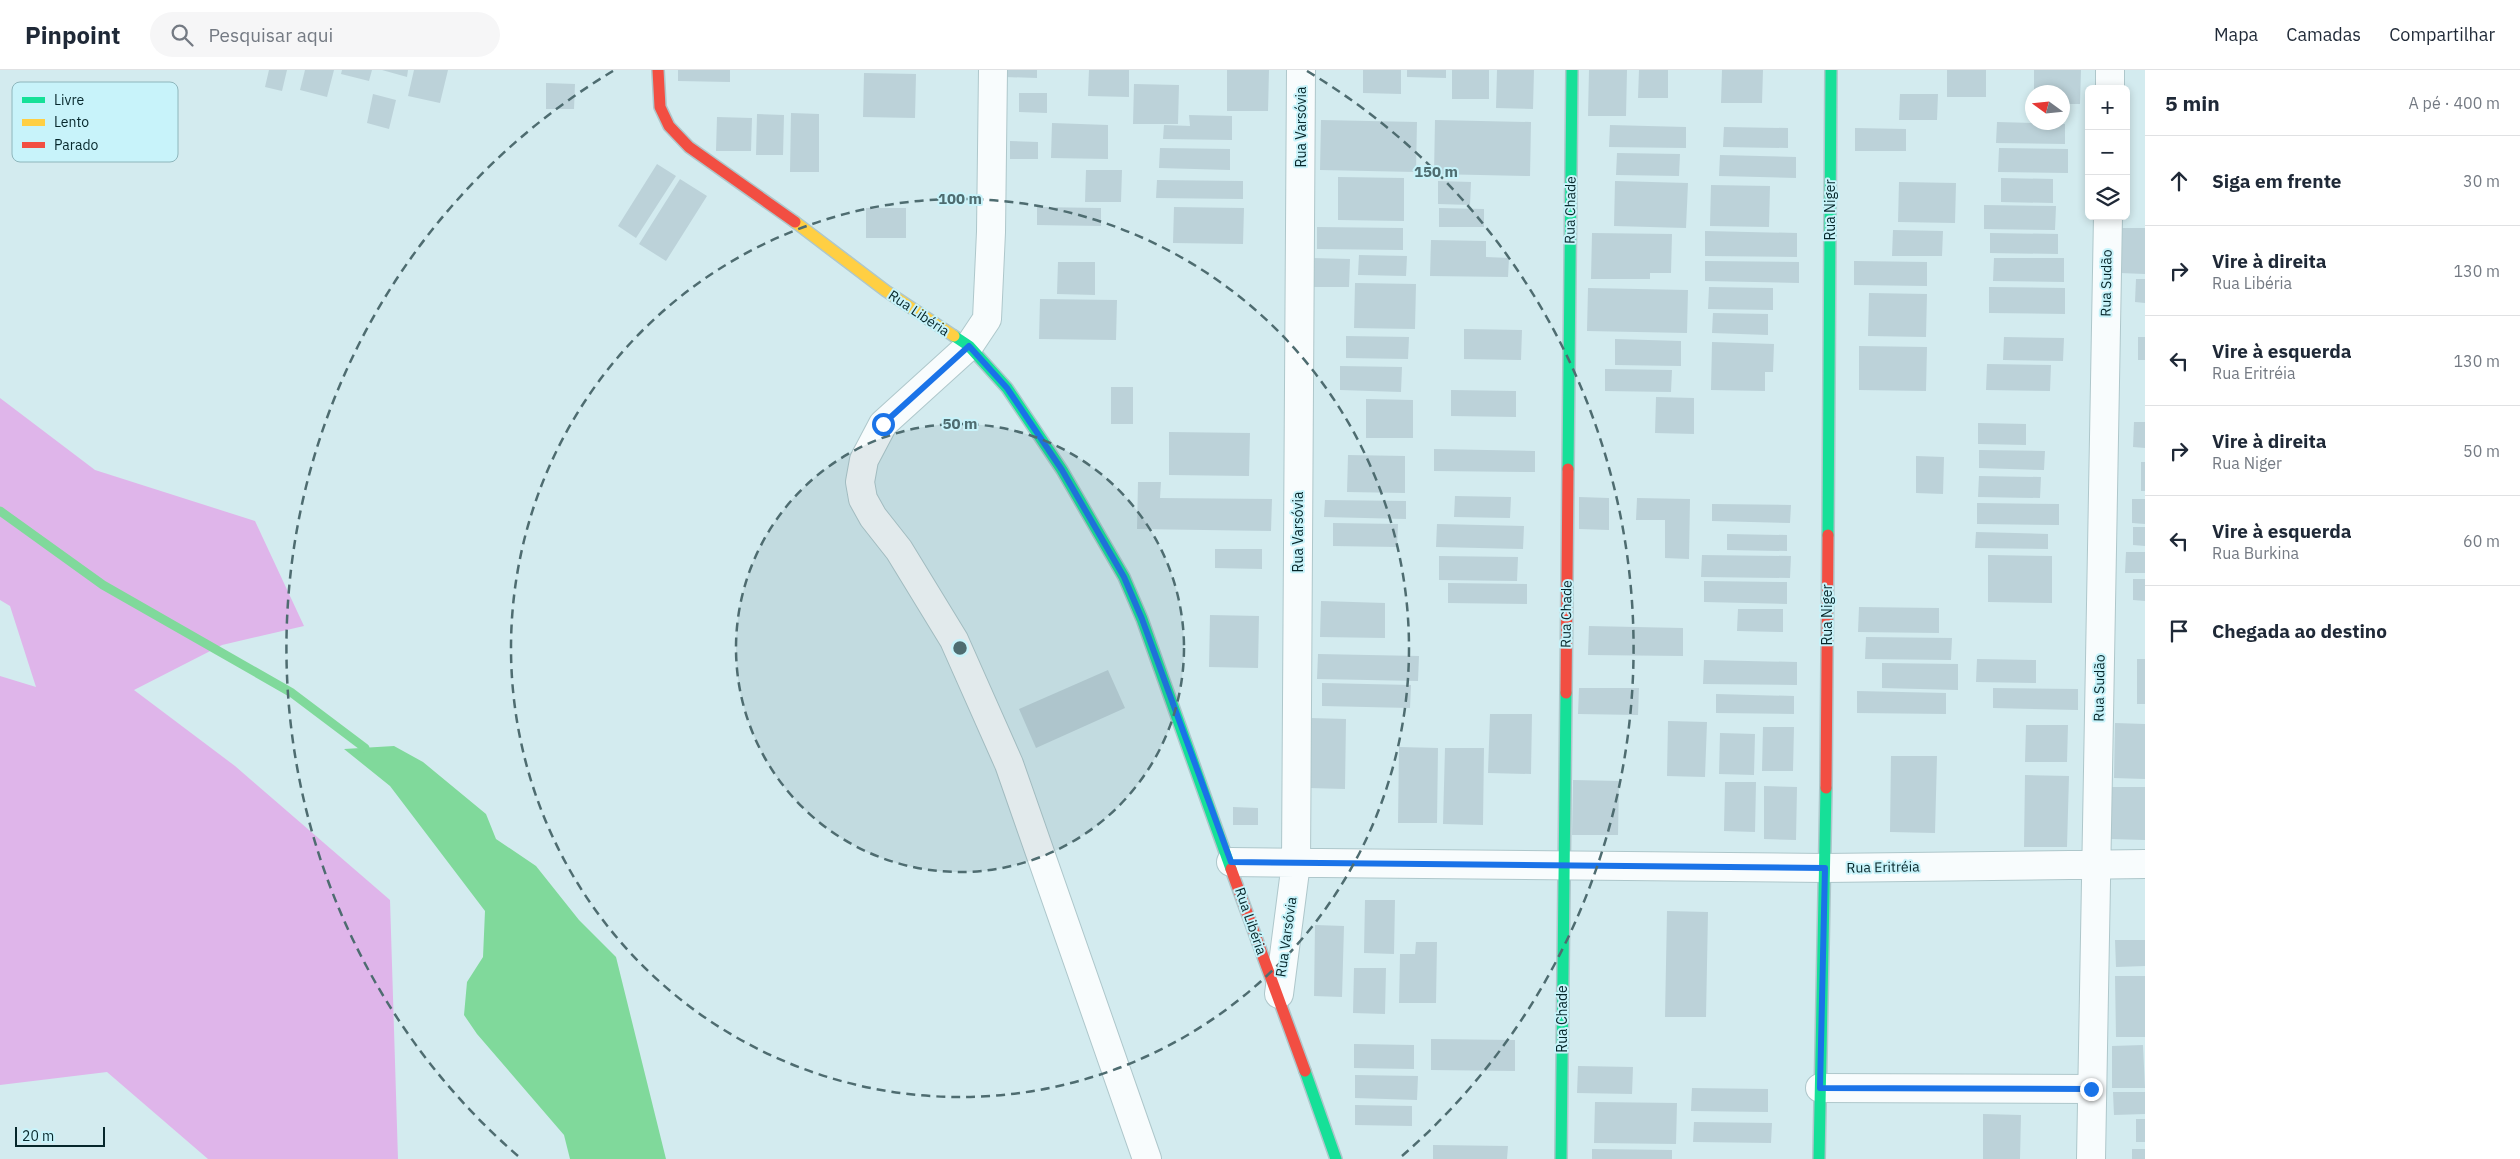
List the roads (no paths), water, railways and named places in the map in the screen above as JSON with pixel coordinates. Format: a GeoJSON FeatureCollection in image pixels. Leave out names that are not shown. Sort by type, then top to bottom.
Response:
{"type":"FeatureCollection","features":[{"type":"Feature","properties":{"kind":"street","name":"Rua Libéria"},"geometry":{"type":"LineString","coordinates":[[658,70],[660,107],[666,120],[689,147],[760,196],[886,291],[969,346],[1007,388],[1062,470],[1124,577],[1142,619],[1231,862],[1271,980],[1279,994],[1336,1159]]}},
{"type":"Feature","properties":{"kind":"street"},"geometry":{"type":"LineString","coordinates":[[993,70],[991,232],[987,319],[969,346],[883,424],[864,460],[860,482],[863,499],[873,517],[899,550],[954,640],[1010,764],[1147,1159]]}},
{"type":"Feature","properties":{"kind":"street","name":"Rua Varsóvia"},"geometry":{"type":"LineString","coordinates":[[1279,994],[1296,862],[1301,70]]}},
{"type":"Feature","properties":{"kind":"street","name":"Rua Chade"},"geometry":{"type":"LineString","coordinates":[[1562,1159],[1563,866],[1572,70]]}},
{"type":"Feature","properties":{"kind":"street","name":"Rua Niger"},"geometry":{"type":"LineString","coordinates":[[1819,1159],[1825,868],[1831,70]]}},
{"type":"Feature","properties":{"kind":"street"},"geometry":{"type":"LineString","coordinates":[[2110,70],[2110,85]]}},
{"type":"Feature","properties":{"kind":"street","name":"Rua Sudão"},"geometry":{"type":"LineString","coordinates":[[2091,1159],[2108,220]]}},
{"type":"Feature","properties":{"kind":"street","name":"Rua Eritréia"},"geometry":{"type":"LineString","coordinates":[[1231,862],[1825,868],[2145,864]]}},
{"type":"Feature","properties":{"kind":"street"},"geometry":{"type":"LineString","coordinates":[[1820,1088],[2091,1089]]}},
{"type":"Feature","properties":{"kind":"waterway"},"geometry":{"type":"LineString","coordinates":[[0,511],[103,585],[292,693],[365,748]]}}]}
